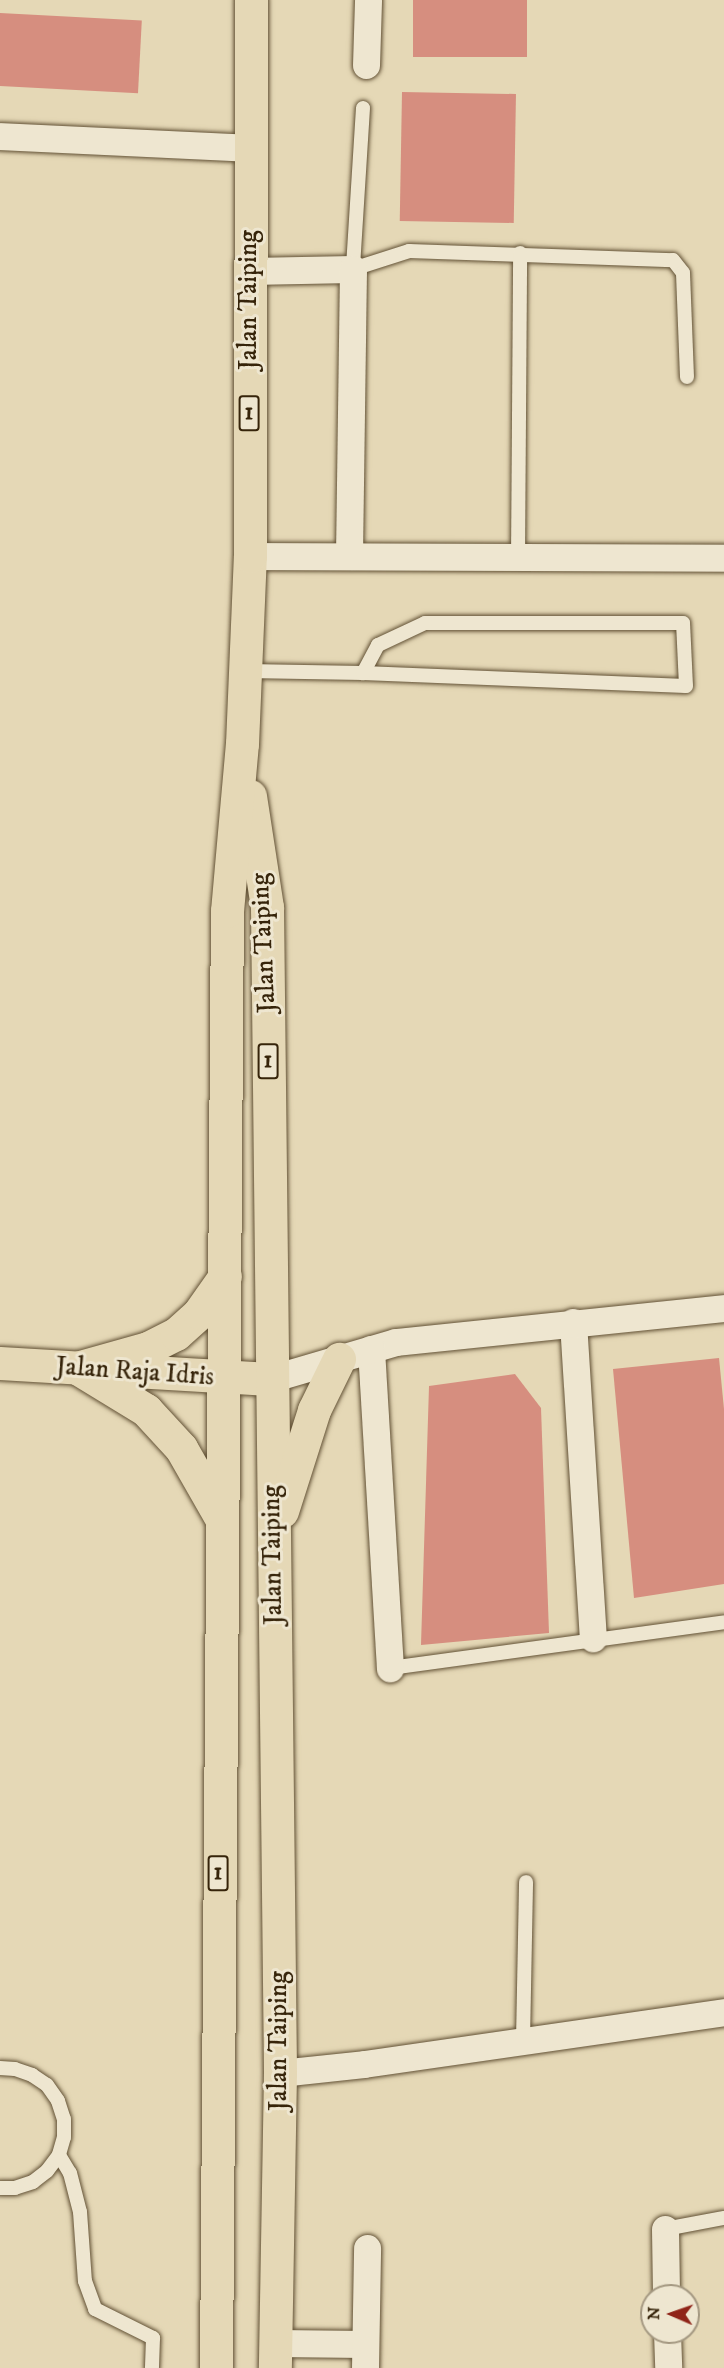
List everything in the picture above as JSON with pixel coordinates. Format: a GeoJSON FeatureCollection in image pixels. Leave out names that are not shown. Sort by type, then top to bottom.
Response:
{"type":"FeatureCollection","features":[{"type":"Feature","properties":{"kind":"main road","name":"Jalan Taiping"},"geometry":{"type":"LineString","coordinates":[[216,2368],[227,911],[242,744],[250,556],[251,0]]}},
{"type":"Feature","properties":{"kind":"main road","name":"Jalan Taiping"},"geometry":{"type":"LineString","coordinates":[[242,744],[267,907],[270,1379],[280,2073],[276,2355]]}},
{"type":"Feature","properties":{"kind":"main road"},"geometry":{"type":"LineString","coordinates":[[77,1368],[148,1348],[176,1334],[199,1313],[225,1275]]}},
{"type":"Feature","properties":{"kind":"main road"},"geometry":{"type":"LineString","coordinates":[[273,1544],[304,1439],[339,1359]]}},
{"type":"Feature","properties":{"kind":"main road","name":"Jalan Raja Idris"},"geometry":{"type":"LineString","coordinates":[[0,1363],[222,1378],[270,1379]]}},
{"type":"Feature","properties":{"kind":"main road"},"geometry":{"type":"LineString","coordinates":[[77,1368],[146,1410],[181,1448],[222,1519]]}},
{"type":"Feature","properties":{"kind":"main road"},"geometry":{"type":"LineString","coordinates":[[254,2368],[276,2355]]}},
{"type":"Feature","properties":{"kind":"street"},"geometry":{"type":"LineString","coordinates":[[366,65],[368,0]]}},
{"type":"Feature","properties":{"kind":"street"},"geometry":{"type":"LineString","coordinates":[[0,136],[249,148]]}},
{"type":"Feature","properties":{"kind":"street"},"geometry":{"type":"LineString","coordinates":[[249,271],[353,268],[349,556]]}},
{"type":"Feature","properties":{"kind":"street"},"geometry":{"type":"LineString","coordinates":[[250,556],[518,559],[724,558]]}},
{"type":"Feature","properties":{"kind":"street"},"geometry":{"type":"LineString","coordinates":[[270,1379],[396,1342],[724,1308]]}},
{"type":"Feature","properties":{"kind":"street"},"geometry":{"type":"LineString","coordinates":[[573,1322],[593,1638]]}},
{"type":"Feature","properties":{"kind":"street"},"geometry":{"type":"LineString","coordinates":[[371,1349],[390,1668]]}},
{"type":"Feature","properties":{"kind":"street"},"geometry":{"type":"LineString","coordinates":[[280,2073],[364,2064],[724,2012]]}},
{"type":"Feature","properties":{"kind":"street"},"geometry":{"type":"LineString","coordinates":[[665,2229],[666,2284]]}},
{"type":"Feature","properties":{"kind":"street"},"geometry":{"type":"LineString","coordinates":[[276,2355],[365,2356],[367,2248]]}},
{"type":"Feature","properties":{"kind":"street"},"geometry":{"type":"LineString","coordinates":[[667,2344],[668,2368]]}},
{"type":"Feature","properties":{"kind":"lane"},"geometry":{"type":"LineString","coordinates":[[363,108],[353,268],[409,251],[673,260],[683,273],[687,377]]}},
{"type":"Feature","properties":{"kind":"lane"},"geometry":{"type":"LineString","coordinates":[[518,559],[520,253]]}},
{"type":"Feature","properties":{"kind":"lane"},"geometry":{"type":"LineString","coordinates":[[246,671],[363,673],[686,686],[683,623],[425,623],[378,645],[363,673]]}},
{"type":"Feature","properties":{"kind":"lane"},"geometry":{"type":"LineString","coordinates":[[390,1668],[593,1638],[724,1622]]}},
{"type":"Feature","properties":{"kind":"lane"},"geometry":{"type":"LineString","coordinates":[[523,2041],[526,1882]]}},
{"type":"Feature","properties":{"kind":"lane"},"geometry":{"type":"LineString","coordinates":[[0,2068],[15,2069],[32,2075],[47,2085],[58,2101],[64,2119],[64,2137],[59,2155],[47,2171],[33,2182],[15,2188],[0,2188]]}},
{"type":"Feature","properties":{"kind":"lane"},"geometry":{"type":"LineString","coordinates":[[59,2155],[70,2173],[80,2212],[85,2282],[95,2309],[153,2338],[152,2368]]}},
{"type":"Feature","properties":{"kind":"lane"},"geometry":{"type":"LineString","coordinates":[[665,2229],[724,2218]]}},
{"type":"Feature","properties":{"kind":"building"},"geometry":{"type":"Polygon","coordinates":[[[413,0],[527,0],[527,57],[413,57],[413,0]]]}},
{"type":"Feature","properties":{"kind":"building"},"geometry":{"type":"Polygon","coordinates":[[[0,13],[142,20],[138,93],[0,86],[0,13]]]}},
{"type":"Feature","properties":{"kind":"building"},"geometry":{"type":"Polygon","coordinates":[[[402,92],[516,94],[514,223],[400,221],[402,92]]]}},
{"type":"Feature","properties":{"kind":"building"},"geometry":{"type":"Polygon","coordinates":[[[719,1358],[724,1409],[724,1584],[634,1598],[613,1369],[719,1358]]]}},
{"type":"Feature","properties":{"kind":"building"},"geometry":{"type":"Polygon","coordinates":[[[515,1374],[541,1408],[549,1633],[421,1645],[429,1386],[515,1374]]]}}]}
